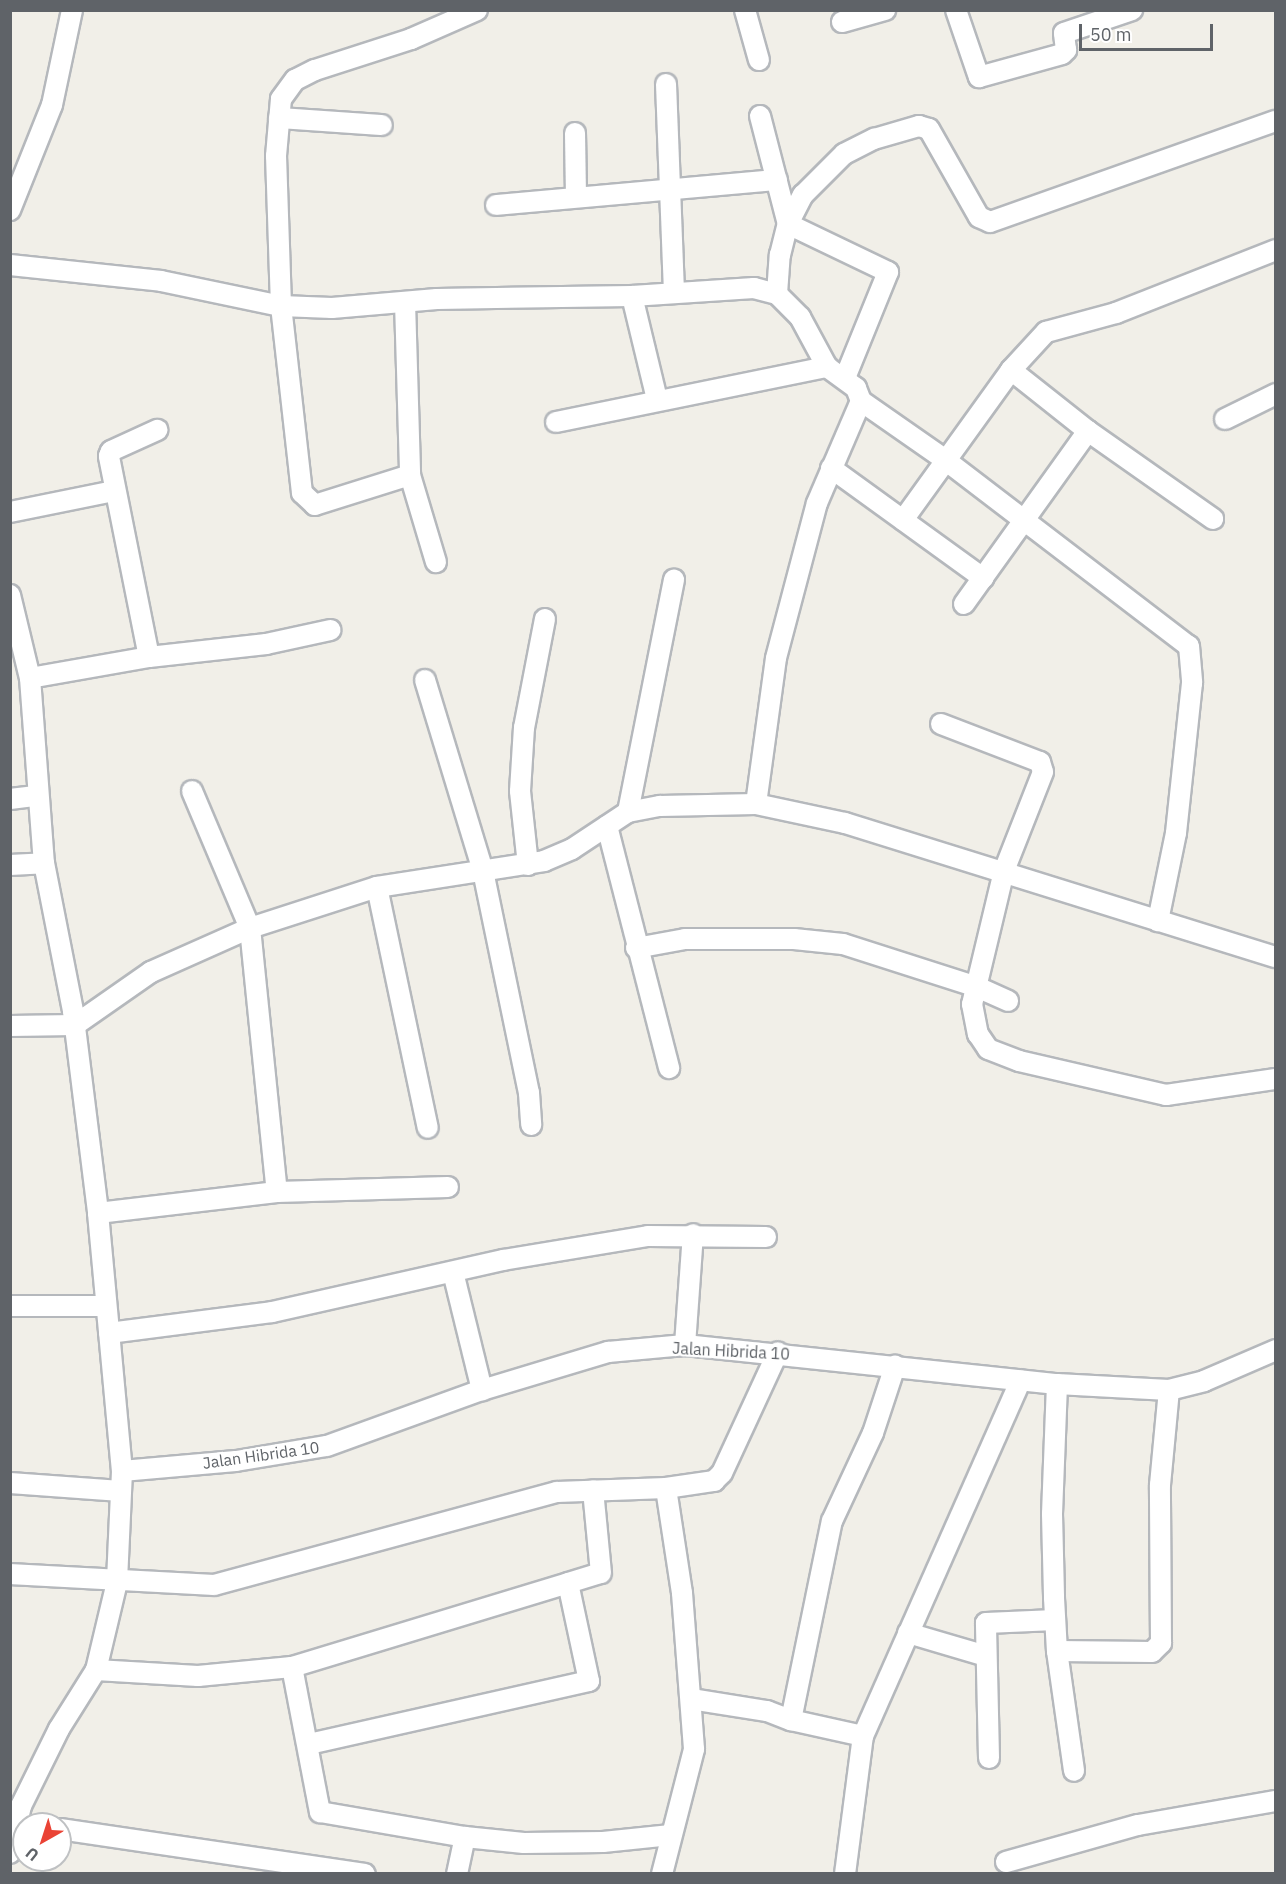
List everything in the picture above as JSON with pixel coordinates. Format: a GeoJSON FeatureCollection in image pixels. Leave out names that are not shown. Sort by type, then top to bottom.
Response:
{"type":"FeatureCollection","features":[{"type":"Feature","properties":{"kind":"street"},"geometry":{"type":"LineString","coordinates":[[410,475],[315,505],[306,500],[280,306],[276,156],[279,118],[284,92],[295,80],[315,70],[411,39],[477,10]]}},
{"type":"Feature","properties":{"kind":"street"},"geometry":{"type":"LineString","coordinates":[[745,10],[759,60]]}},
{"type":"Feature","properties":{"kind":"street"},"geometry":{"type":"LineString","coordinates":[[842,22],[885,10]]}},
{"type":"Feature","properties":{"kind":"street"},"geometry":{"type":"LineString","coordinates":[[956,10],[979,77],[1062,54],[1066,50],[1064,33],[1132,10]]}},
{"type":"Feature","properties":{"kind":"street"},"geometry":{"type":"LineString","coordinates":[[10,210],[52,105],[70,11]]}},
{"type":"Feature","properties":{"kind":"street"},"geometry":{"type":"LineString","coordinates":[[666,84],[673,191],[674,292]]}},
{"type":"Feature","properties":{"kind":"street"},"geometry":{"type":"LineString","coordinates":[[760,116],[789,224],[888,272],[845,378]]}},
{"type":"Feature","properties":{"kind":"street"},"geometry":{"type":"LineString","coordinates":[[279,118],[382,125]]}},
{"type":"Feature","properties":{"kind":"street"},"geometry":{"type":"LineString","coordinates":[[777,294],[780,255],[789,224],[803,195],[844,154],[874,139],[919,126],[933,134],[979,217],[990,222],[1275,121]]}},
{"type":"Feature","properties":{"kind":"street"},"geometry":{"type":"LineString","coordinates":[[574,133],[576,196]]}},
{"type":"Feature","properties":{"kind":"street"},"geometry":{"type":"LineString","coordinates":[[496,205],[576,196],[673,191],[777,180]]}},
{"type":"Feature","properties":{"kind":"street"},"geometry":{"type":"LineString","coordinates":[[903,520],[944,459],[1011,370],[1046,332],[1116,313],[1275,250]]}},
{"type":"Feature","properties":{"kind":"street"},"geometry":{"type":"LineString","coordinates":[[10,265],[161,281],[280,306],[332,308],[405,302],[632,296],[754,288],[777,294],[800,317],[827,367],[856,388],[861,401],[944,459],[1024,522],[1183,640],[1192,653],[1192,683],[1176,833],[1158,921]]}},
{"type":"Feature","properties":{"kind":"street"},"geometry":{"type":"LineString","coordinates":[[632,296],[657,399]]}},
{"type":"Feature","properties":{"kind":"street"},"geometry":{"type":"LineString","coordinates":[[405,302],[410,475],[436,562]]}},
{"type":"Feature","properties":{"kind":"street"},"geometry":{"type":"LineString","coordinates":[[556,422],[657,399],[827,367]]}},
{"type":"Feature","properties":{"kind":"street"},"geometry":{"type":"LineString","coordinates":[[1011,370],[1088,432],[1213,519]]}},
{"type":"Feature","properties":{"kind":"street"},"geometry":{"type":"LineString","coordinates":[[1225,419],[1275,394]]}},
{"type":"Feature","properties":{"kind":"street"},"geometry":{"type":"LineString","coordinates":[[756,804],[776,658],[818,503],[861,401]]}},
{"type":"Feature","properties":{"kind":"street"},"geometry":{"type":"LineString","coordinates":[[149,657],[114,491],[109,453],[157,430]]}},
{"type":"Feature","properties":{"kind":"street"},"geometry":{"type":"LineString","coordinates":[[964,604],[1088,432]]}},
{"type":"Feature","properties":{"kind":"street"},"geometry":{"type":"LineString","coordinates":[[831,468],[983,578]]}},
{"type":"Feature","properties":{"kind":"street"},"geometry":{"type":"LineString","coordinates":[[10,512],[114,491]]}},
{"type":"Feature","properties":{"kind":"street"},"geometry":{"type":"LineString","coordinates":[[628,812],[674,579]]}},
{"type":"Feature","properties":{"kind":"street"},"geometry":{"type":"LineString","coordinates":[[10,595],[30,678],[36,796],[44,863],[75,1025],[98,1213],[122,1481],[117,1582],[96,1670],[58,1729],[20,1812]]}},
{"type":"Feature","properties":{"kind":"street"},"geometry":{"type":"LineString","coordinates":[[528,865],[520,791],[524,739],[545,619]]}},
{"type":"Feature","properties":{"kind":"street"},"geometry":{"type":"LineString","coordinates":[[30,678],[149,657],[266,644],[330,630]]}},
{"type":"Feature","properties":{"kind":"street"},"geometry":{"type":"LineString","coordinates":[[425,680],[483,871],[529,1092],[531,1125]]}},
{"type":"Feature","properties":{"kind":"street"},"geometry":{"type":"LineString","coordinates":[[941,724],[1040,762],[1043,768],[1004,871],[972,1004],[978,1034],[988,1048],[1003,1057],[1166,1095],[1275,1079]]}},
{"type":"Feature","properties":{"kind":"street"},"geometry":{"type":"LineString","coordinates":[[192,792],[250,928],[277,1192]]}},
{"type":"Feature","properties":{"kind":"street"},"geometry":{"type":"LineString","coordinates":[[10,798],[36,796]]}},
{"type":"Feature","properties":{"kind":"street"},"geometry":{"type":"LineString","coordinates":[[10,1026],[75,1025],[151,972],[250,928],[377,887],[528,865],[572,849],[628,812],[660,806],[756,804],[845,823],[1275,957]]}},
{"type":"Feature","properties":{"kind":"street"},"geometry":{"type":"LineString","coordinates":[[607,826],[636,948],[669,1068]]}},
{"type":"Feature","properties":{"kind":"street"},"geometry":{"type":"LineString","coordinates":[[10,865],[44,863]]}},
{"type":"Feature","properties":{"kind":"street"},"geometry":{"type":"LineString","coordinates":[[377,887],[428,1128]]}},
{"type":"Feature","properties":{"kind":"street"},"geometry":{"type":"LineString","coordinates":[[636,948],[685,939],[794,939],[843,944],[977,987],[1008,1001]]}},
{"type":"Feature","properties":{"kind":"street"},"geometry":{"type":"LineString","coordinates":[[98,1213],[277,1192],[448,1187]]}},
{"type":"Feature","properties":{"kind":"street"},"geometry":{"type":"LineString","coordinates":[[109,1333],[273,1312],[453,1272],[648,1236],[693,1234],[766,1237]]}},
{"type":"Feature","properties":{"kind":"street"},"geometry":{"type":"LineString","coordinates":[[685,1345],[693,1234]]}},
{"type":"Feature","properties":{"kind":"street"},"geometry":{"type":"LineString","coordinates":[[453,1272],[482,1390]]}},
{"type":"Feature","properties":{"kind":"street"},"geometry":{"type":"LineString","coordinates":[[10,1306],[105,1306]]}},
{"type":"Feature","properties":{"kind":"street","name":"Jalan Hibrida 10"},"geometry":{"type":"LineString","coordinates":[[10,1483],[122,1481],[327,1446],[482,1390],[608,1352],[685,1345],[1057,1384],[1169,1390],[1204,1381],[1275,1350]]}},
{"type":"Feature","properties":{"kind":"street"},"geometry":{"type":"LineString","coordinates":[[10,1574],[117,1582],[214,1585],[557,1492],[666,1488],[714,1481],[720,1476],[778,1353]]}},
{"type":"Feature","properties":{"kind":"street"},"geometry":{"type":"LineString","coordinates":[[791,1720],[832,1521],[873,1432],[895,1366]]}},
{"type":"Feature","properties":{"kind":"street"},"geometry":{"type":"LineString","coordinates":[[845,1874],[863,1736],[1021,1380]]}},
{"type":"Feature","properties":{"kind":"street"},"geometry":{"type":"LineString","coordinates":[[1057,1384],[1052,1514],[1055,1620],[1057,1651],[1074,1771]]}},
{"type":"Feature","properties":{"kind":"street"},"geometry":{"type":"LineString","coordinates":[[1057,1651],[1152,1652],[1161,1643],[1160,1485],[1169,1390]]}},
{"type":"Feature","properties":{"kind":"street"},"geometry":{"type":"LineString","coordinates":[[662,1874],[694,1749],[682,1593],[666,1488]]}},
{"type":"Feature","properties":{"kind":"street"},"geometry":{"type":"LineString","coordinates":[[96,1670],[198,1676],[292,1667],[601,1573],[592,1490]]}},
{"type":"Feature","properties":{"kind":"street"},"geometry":{"type":"LineString","coordinates":[[309,1744],[589,1681],[568,1583]]}},
{"type":"Feature","properties":{"kind":"street"},"geometry":{"type":"LineString","coordinates":[[989,1758],[985,1627],[988,1621],[1055,1620]]}},
{"type":"Feature","properties":{"kind":"street"},"geometry":{"type":"LineString","coordinates":[[908,1633],[986,1656]]}},
{"type":"Feature","properties":{"kind":"street"},"geometry":{"type":"LineString","coordinates":[[292,1667],[309,1744],[320,1812],[465,1837],[524,1843],[603,1842],[671,1835]]}},
{"type":"Feature","properties":{"kind":"street"},"geometry":{"type":"LineString","coordinates":[[691,1699],[767,1712],[791,1720],[863,1736]]}},
{"type":"Feature","properties":{"kind":"street"},"geometry":{"type":"LineString","coordinates":[[1006,1862],[1138,1825],[1275,1801]]}},
{"type":"Feature","properties":{"kind":"street"},"geometry":{"type":"LineString","coordinates":[[72,1831],[365,1874]]}},
{"type":"Feature","properties":{"kind":"street"},"geometry":{"type":"LineString","coordinates":[[457,1874],[465,1837]]}}]}
